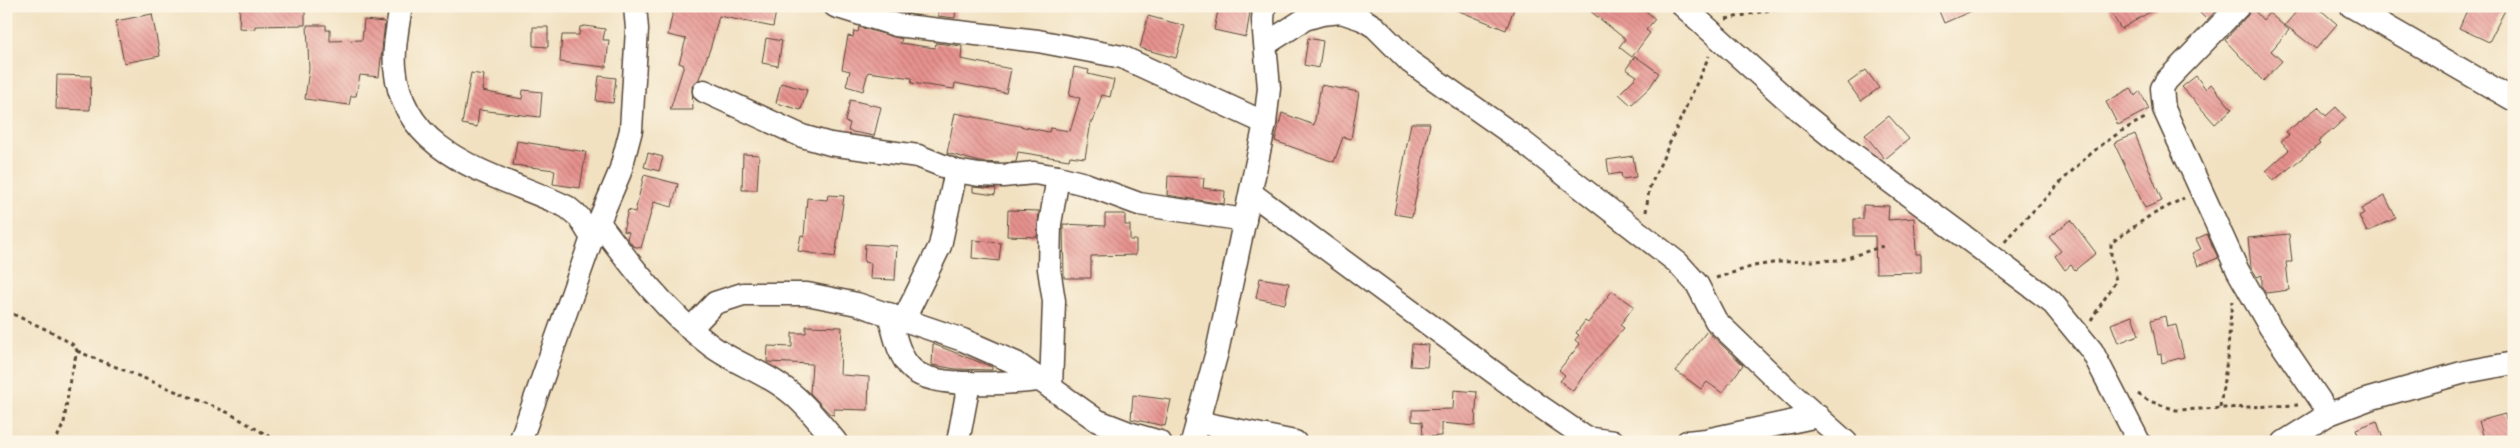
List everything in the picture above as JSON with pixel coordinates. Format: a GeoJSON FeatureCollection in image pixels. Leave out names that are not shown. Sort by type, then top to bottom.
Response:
{"type":"FeatureCollection","features":[{"type":"Feature","properties":{"kind":"street"},"geometry":{"type":"LineString","coordinates":[[401,6],[395,54],[397,80],[408,112],[422,132],[438,146],[457,158],[567,207],[596,231],[648,288],[690,329],[712,346],[782,386],[808,409],[836,442]]}},
{"type":"Feature","properties":{"kind":"street"},"geometry":{"type":"LineString","coordinates":[[520,442],[596,231],[620,172],[631,130],[638,29],[635,6]]}},
{"type":"Feature","properties":{"kind":"street"},"geometry":{"type":"LineString","coordinates":[[835,6],[896,25],[1038,41],[1122,57],[1265,123]]}},
{"type":"Feature","properties":{"kind":"street"},"geometry":{"type":"LineString","coordinates":[[1264,6],[1263,21],[1269,88],[1265,123],[1217,352],[1194,432],[1295,442]]}},
{"type":"Feature","properties":{"kind":"street"},"geometry":{"type":"LineString","coordinates":[[2238,6],[2167,80],[2162,88],[2164,109],[2238,271],[2270,327],[2325,408]]}},
{"type":"Feature","properties":{"kind":"street"},"geometry":{"type":"LineString","coordinates":[[2351,6],[2514,100]]}},
{"type":"Feature","properties":{"kind":"street"},"geometry":{"type":"LineString","coordinates":[[1266,44],[1305,20],[1322,14],[1341,12],[1362,19],[1410,62],[1519,139],[1671,257],[1697,284],[1716,321],[1742,348],[1846,442]]}},
{"type":"Feature","properties":{"kind":"street"},"geometry":{"type":"LineString","coordinates":[[1691,13],[1802,113],[1853,154],[2050,301],[2082,338],[2104,372],[2139,442]]}},
{"type":"Feature","properties":{"kind":"street"},"geometry":{"type":"LineString","coordinates":[[704,91],[802,136],[830,144],[918,156],[956,171],[979,175],[1003,176],[1034,173],[1058,177],[1085,184],[1139,204],[1245,220]]}},
{"type":"Feature","properties":{"kind":"street"},"geometry":{"type":"LineString","coordinates":[[956,171],[940,246],[896,316],[904,359],[914,371],[928,377],[969,383],[1045,384]]}},
{"type":"Feature","properties":{"kind":"street"},"geometry":{"type":"LineString","coordinates":[[1045,384],[1054,301],[1049,269],[1052,206],[1058,177]]}},
{"type":"Feature","properties":{"kind":"street"},"geometry":{"type":"LineString","coordinates":[[1250,193],[1538,405],[1578,440],[1614,442]]}},
{"type":"Feature","properties":{"kind":"street"},"geometry":{"type":"LineString","coordinates":[[690,329],[715,303],[726,297],[742,294],[807,294],[857,304],[896,316],[1016,363],[1098,421],[1150,441]]}},
{"type":"Feature","properties":{"kind":"street"},"geometry":{"type":"LineString","coordinates":[[2284,442],[2325,408],[2369,399],[2465,372],[2514,363]]}},
{"type":"Feature","properties":{"kind":"street"},"geometry":{"type":"LineString","coordinates":[[958,442],[969,383]]}},
{"type":"Feature","properties":{"kind":"street"},"geometry":{"type":"LineString","coordinates":[[1686,442],[1706,440],[1818,416]]}},
{"type":"Feature","properties":{"kind":"path"},"geometry":{"type":"LineString","coordinates":[[1691,13],[1713,21],[1789,6]]}},
{"type":"Feature","properties":{"kind":"path"},"geometry":{"type":"LineString","coordinates":[[1646,217],[1649,189],[1718,38]]}},
{"type":"Feature","properties":{"kind":"path"},"geometry":{"type":"LineString","coordinates":[[2001,264],[2004,244],[2008,238],[2085,157],[2108,138],[2164,109]]}},
{"type":"Feature","properties":{"kind":"path"},"geometry":{"type":"LineString","coordinates":[[2082,338],[2116,281],[2111,256],[2111,243],[2148,217],[2200,189]]}},
{"type":"Feature","properties":{"kind":"path"},"geometry":{"type":"LineString","coordinates":[[1697,284],[1754,266],[1779,262],[1841,260],[1858,256],[1886,245]]}},
{"type":"Feature","properties":{"kind":"path"},"geometry":{"type":"LineString","coordinates":[[2220,407],[2227,360],[2232,302],[2238,271]]}},
{"type":"Feature","properties":{"kind":"path"},"geometry":{"type":"LineString","coordinates":[[6,311],[52,332],[75,346],[77,351],[70,379],[64,423],[55,442]]}},
{"type":"Feature","properties":{"kind":"path"},"geometry":{"type":"LineString","coordinates":[[77,351],[229,413],[279,442]]}},
{"type":"Feature","properties":{"kind":"path"},"geometry":{"type":"LineString","coordinates":[[2134,391],[2149,401],[2176,410],[2220,407],[2325,408]]}},
{"type":"Feature","properties":{"kind":"building"},"geometry":{"type":"Polygon","coordinates":[[[240,6],[305,7],[305,25],[255,26],[255,29],[239,28],[240,6]]]}},
{"type":"Feature","properties":{"kind":"building"},"geometry":{"type":"Polygon","coordinates":[[[674,6],[708,8],[708,6],[777,6],[773,27],[719,16],[699,79],[692,86],[693,110],[670,110],[684,65],[679,63],[686,39],[668,35],[674,6]]]}},
{"type":"Feature","properties":{"kind":"building"},"geometry":{"type":"Polygon","coordinates":[[[880,6],[912,6],[910,13],[880,6]]]}},
{"type":"Feature","properties":{"kind":"building"},"geometry":{"type":"Polygon","coordinates":[[[938,6],[956,6],[955,18],[938,16],[938,6]]]}},
{"type":"Feature","properties":{"kind":"building"},"geometry":{"type":"Polygon","coordinates":[[[1219,6],[1250,12],[1246,37],[1214,30],[1219,6]]]}},
{"type":"Feature","properties":{"kind":"building"},"geometry":{"type":"Polygon","coordinates":[[[1447,6],[1515,6],[1506,30],[1447,6]]]}},
{"type":"Feature","properties":{"kind":"building"},"geometry":{"type":"Polygon","coordinates":[[[1584,6],[1640,6],[1655,19],[1646,30],[1650,33],[1632,57],[1619,47],[1625,39],[1584,6]]]}},
{"type":"Feature","properties":{"kind":"building"},"geometry":{"type":"Polygon","coordinates":[[[1937,6],[1983,6],[1944,23],[1937,6]]]}},
{"type":"Feature","properties":{"kind":"building"},"geometry":{"type":"Polygon","coordinates":[[[2107,6],[2160,6],[2121,29],[2107,6]]]}},
{"type":"Feature","properties":{"kind":"building"},"geometry":{"type":"Polygon","coordinates":[[[2193,6],[2220,6],[2207,20],[2193,6]]]}},
{"type":"Feature","properties":{"kind":"building"},"geometry":{"type":"Polygon","coordinates":[[[2301,6],[2316,6],[2337,24],[2316,49],[2285,25],[2301,6]]]}},
{"type":"Feature","properties":{"kind":"building"},"geometry":{"type":"Polygon","coordinates":[[[2469,6],[2507,6],[2489,42],[2459,28],[2469,6]]]}},
{"type":"Feature","properties":{"kind":"building"},"geometry":{"type":"Polygon","coordinates":[[[2252,8],[2263,20],[2269,13],[2289,30],[2271,51],[2282,61],[2263,81],[2225,40],[2252,8]]]}},
{"type":"Feature","properties":{"kind":"building"},"geometry":{"type":"Polygon","coordinates":[[[152,14],[160,56],[124,63],[116,21],[152,14]]]}},
{"type":"Feature","properties":{"kind":"building"},"geometry":{"type":"Polygon","coordinates":[[[1148,16],[1185,26],[1176,58],[1140,48],[1148,16]]]}},
{"type":"Feature","properties":{"kind":"building"},"geometry":{"type":"Polygon","coordinates":[[[364,20],[385,22],[379,77],[360,75],[356,96],[351,96],[349,105],[305,99],[309,69],[307,25],[326,25],[326,30],[330,30],[330,41],[362,40],[364,20]]]}},
{"type":"Feature","properties":{"kind":"building"},"geometry":{"type":"Polygon","coordinates":[[[533,27],[548,27],[548,47],[533,46],[533,27]]]}},
{"type":"Feature","properties":{"kind":"building"},"geometry":{"type":"Polygon","coordinates":[[[580,27],[605,29],[603,40],[609,40],[606,67],[560,62],[562,35],[579,35],[580,27]]]}},
{"type":"Feature","properties":{"kind":"building"},"geometry":{"type":"Polygon","coordinates":[[[859,27],[902,39],[900,43],[935,48],[936,43],[962,46],[961,59],[1011,69],[1006,93],[955,83],[954,89],[911,83],[912,78],[868,72],[863,91],[846,86],[850,71],[842,69],[848,36],[853,37],[854,31],[858,32],[859,27]]]}},
{"type":"Feature","properties":{"kind":"building"},"geometry":{"type":"Polygon","coordinates":[[[766,38],[782,41],[778,66],[762,63],[766,38]]]}},
{"type":"Feature","properties":{"kind":"building"},"geometry":{"type":"Polygon","coordinates":[[[1308,38],[1323,41],[1319,68],[1304,65],[1308,38]]]}},
{"type":"Feature","properties":{"kind":"building"},"geometry":{"type":"Polygon","coordinates":[[[1635,56],[1659,73],[1650,87],[1631,105],[1619,94],[1637,76],[1626,69],[1635,56]]]}},
{"type":"Feature","properties":{"kind":"building"},"geometry":{"type":"Polygon","coordinates":[[[1074,67],[1089,70],[1088,74],[1114,80],[1110,97],[1102,95],[1093,122],[1091,122],[1085,158],[1070,156],[1069,160],[1018,152],[1016,162],[1003,163],[980,162],[947,153],[955,113],[1049,132],[1050,128],[1070,131],[1080,98],[1069,96],[1074,67]]]}},
{"type":"Feature","properties":{"kind":"building"},"geometry":{"type":"Polygon","coordinates":[[[1866,70],[1879,88],[1861,101],[1848,83],[1866,70]]]}},
{"type":"Feature","properties":{"kind":"building"},"geometry":{"type":"Polygon","coordinates":[[[471,73],[484,75],[482,91],[522,99],[523,90],[542,92],[540,117],[479,110],[477,127],[462,124],[471,73]]]}},
{"type":"Feature","properties":{"kind":"building"},"geometry":{"type":"Polygon","coordinates":[[[57,75],[91,76],[90,110],[56,109],[57,75]]]}},
{"type":"Feature","properties":{"kind":"building"},"geometry":{"type":"Polygon","coordinates":[[[599,76],[616,78],[613,103],[596,101],[599,76]]]}},
{"type":"Feature","properties":{"kind":"building"},"geometry":{"type":"Polygon","coordinates":[[[2196,76],[2206,89],[2211,84],[2232,109],[2215,124],[2182,87],[2196,76]]]}},
{"type":"Feature","properties":{"kind":"building"},"geometry":{"type":"Polygon","coordinates":[[[781,83],[807,90],[801,110],[776,103],[781,83]]]}},
{"type":"Feature","properties":{"kind":"building"},"geometry":{"type":"Polygon","coordinates":[[[1321,85],[1359,92],[1351,139],[1343,137],[1334,162],[1275,141],[1282,113],[1314,125],[1321,85]]]}},
{"type":"Feature","properties":{"kind":"building"},"geometry":{"type":"Polygon","coordinates":[[[2131,88],[2135,96],[2140,91],[2149,109],[2118,125],[2106,102],[2131,88]]]}},
{"type":"Feature","properties":{"kind":"building"},"geometry":{"type":"Polygon","coordinates":[[[850,100],[881,107],[874,136],[848,131],[850,123],[845,122],[850,100]]]}},
{"type":"Feature","properties":{"kind":"building"},"geometry":{"type":"Polygon","coordinates":[[[2318,107],[2326,116],[2336,107],[2346,118],[2318,142],[2320,144],[2273,181],[2266,171],[2289,150],[2281,141],[2289,135],[2286,132],[2318,107]]]}},
{"type":"Feature","properties":{"kind":"building"},"geometry":{"type":"Polygon","coordinates":[[[1889,116],[1909,139],[1885,159],[1865,135],[1889,116]]]}},
{"type":"Feature","properties":{"kind":"building"},"geometry":{"type":"Polygon","coordinates":[[[1411,123],[1430,123],[1412,217],[1394,214],[1411,123]]]}},
{"type":"Feature","properties":{"kind":"building"},"geometry":{"type":"Polygon","coordinates":[[[2135,134],[2162,201],[2145,208],[2114,143],[2135,134]]]}},
{"type":"Feature","properties":{"kind":"building"},"geometry":{"type":"Polygon","coordinates":[[[517,141],[586,152],[580,188],[553,184],[555,170],[513,165],[517,141]]]}},
{"type":"Feature","properties":{"kind":"building"},"geometry":{"type":"Polygon","coordinates":[[[648,153],[663,157],[659,171],[644,167],[648,153]]]}},
{"type":"Feature","properties":{"kind":"building"},"geometry":{"type":"Polygon","coordinates":[[[743,154],[759,155],[757,190],[742,190],[743,154]]]}},
{"type":"Feature","properties":{"kind":"building"},"geometry":{"type":"Polygon","coordinates":[[[1633,156],[1636,177],[1622,179],[1621,173],[1609,175],[1607,160],[1633,156]]]}},
{"type":"Feature","properties":{"kind":"building"},"geometry":{"type":"Polygon","coordinates":[[[644,175],[678,184],[672,207],[654,202],[641,248],[633,246],[627,238],[629,232],[623,231],[628,210],[635,212],[644,175]]]}},
{"type":"Feature","properties":{"kind":"building"},"geometry":{"type":"Polygon","coordinates":[[[1168,176],[1204,178],[1203,188],[1225,191],[1224,204],[1167,195],[1168,176]]]}},
{"type":"Feature","properties":{"kind":"building"},"geometry":{"type":"Polygon","coordinates":[[[973,187],[996,189],[995,195],[973,192],[973,187]]]}},
{"type":"Feature","properties":{"kind":"building"},"geometry":{"type":"Polygon","coordinates":[[[828,195],[844,196],[835,257],[798,251],[801,235],[804,236],[807,198],[827,200],[828,195]]]}},
{"type":"Feature","properties":{"kind":"building"},"geometry":{"type":"Polygon","coordinates":[[[2385,196],[2396,218],[2367,232],[2359,216],[2364,213],[2361,209],[2385,196]]]}},
{"type":"Feature","properties":{"kind":"building"},"geometry":{"type":"Polygon","coordinates":[[[1863,205],[1889,206],[1888,220],[1914,218],[1916,254],[1921,254],[1921,272],[1876,273],[1875,236],[1854,236],[1854,219],[1863,219],[1863,205]]]}},
{"type":"Feature","properties":{"kind":"building"},"geometry":{"type":"Polygon","coordinates":[[[1008,210],[1039,211],[1037,237],[1007,236],[1008,210]]]}},
{"type":"Feature","properties":{"kind":"building"},"geometry":{"type":"Polygon","coordinates":[[[1105,214],[1125,214],[1125,225],[1130,225],[1130,240],[1136,240],[1136,255],[1091,256],[1091,278],[1064,278],[1063,224],[1105,226],[1105,214]]]}},
{"type":"Feature","properties":{"kind":"building"},"geometry":{"type":"Polygon","coordinates":[[[2071,220],[2096,253],[2075,270],[2071,265],[2065,270],[2055,256],[2061,251],[2049,237],[2071,220]]]}},
{"type":"Feature","properties":{"kind":"building"},"geometry":{"type":"Polygon","coordinates":[[[2207,234],[2218,258],[2198,266],[2192,253],[2201,249],[2196,239],[2207,234]]]}},
{"type":"Feature","properties":{"kind":"building"},"geometry":{"type":"Polygon","coordinates":[[[2289,234],[2292,262],[2286,262],[2289,290],[2266,293],[2262,287],[2262,275],[2257,277],[2251,267],[2248,238],[2289,234]]]}},
{"type":"Feature","properties":{"kind":"building"},"geometry":{"type":"Polygon","coordinates":[[[973,240],[1001,243],[999,261],[972,258],[973,240]]]}},
{"type":"Feature","properties":{"kind":"building"},"geometry":{"type":"Polygon","coordinates":[[[865,244],[897,246],[895,280],[870,279],[871,263],[864,262],[865,244]]]}},
{"type":"Feature","properties":{"kind":"building"},"geometry":{"type":"Polygon","coordinates":[[[1260,278],[1289,283],[1285,304],[1256,298],[1260,278]]]}},
{"type":"Feature","properties":{"kind":"building"},"geometry":{"type":"Polygon","coordinates":[[[1612,291],[1634,306],[1620,325],[1624,328],[1587,370],[1573,391],[1560,381],[1565,375],[1559,370],[1580,344],[1575,340],[1579,335],[1576,333],[1585,321],[1588,323],[1612,291]]]}},
{"type":"Feature","properties":{"kind":"building"},"geometry":{"type":"Polygon","coordinates":[[[2132,316],[2139,335],[2118,343],[2111,324],[2132,316]]]}},
{"type":"Feature","properties":{"kind":"building"},"geometry":{"type":"Polygon","coordinates":[[[2165,316],[2167,327],[2176,325],[2184,357],[2162,363],[2161,354],[2158,355],[2151,320],[2165,316]]]}},
{"type":"Feature","properties":{"kind":"building"},"geometry":{"type":"Polygon","coordinates":[[[806,326],[842,327],[840,373],[842,375],[869,377],[868,410],[834,409],[834,415],[830,414],[810,393],[812,364],[767,362],[768,346],[792,347],[792,333],[806,333],[806,326]]]}},
{"type":"Feature","properties":{"kind":"building"},"geometry":{"type":"Polygon","coordinates":[[[1707,331],[1743,365],[1722,393],[1707,382],[1701,389],[1676,371],[1707,331]]]}},
{"type":"Feature","properties":{"kind":"building"},"geometry":{"type":"Polygon","coordinates":[[[933,344],[992,367],[992,370],[956,369],[932,365],[933,344]]]}},
{"type":"Feature","properties":{"kind":"building"},"geometry":{"type":"Polygon","coordinates":[[[1412,344],[1429,345],[1427,367],[1410,366],[1412,344]]]}},
{"type":"Feature","properties":{"kind":"building"},"geometry":{"type":"Polygon","coordinates":[[[1454,390],[1477,392],[1475,426],[1441,423],[1441,436],[1423,437],[1422,422],[1412,421],[1412,410],[1453,409],[1454,390]]]}},
{"type":"Feature","properties":{"kind":"building"},"geometry":{"type":"Polygon","coordinates":[[[1133,395],[1171,400],[1165,426],[1131,419],[1133,395]]]}},
{"type":"Feature","properties":{"kind":"building"},"geometry":{"type":"Polygon","coordinates":[[[2505,414],[2506,419],[2514,417],[2514,442],[2485,442],[2479,421],[2505,414]]]}},
{"type":"Feature","properties":{"kind":"building"},"geometry":{"type":"Polygon","coordinates":[[[2377,421],[2384,442],[2361,442],[2356,429],[2377,421]]]}}]}
